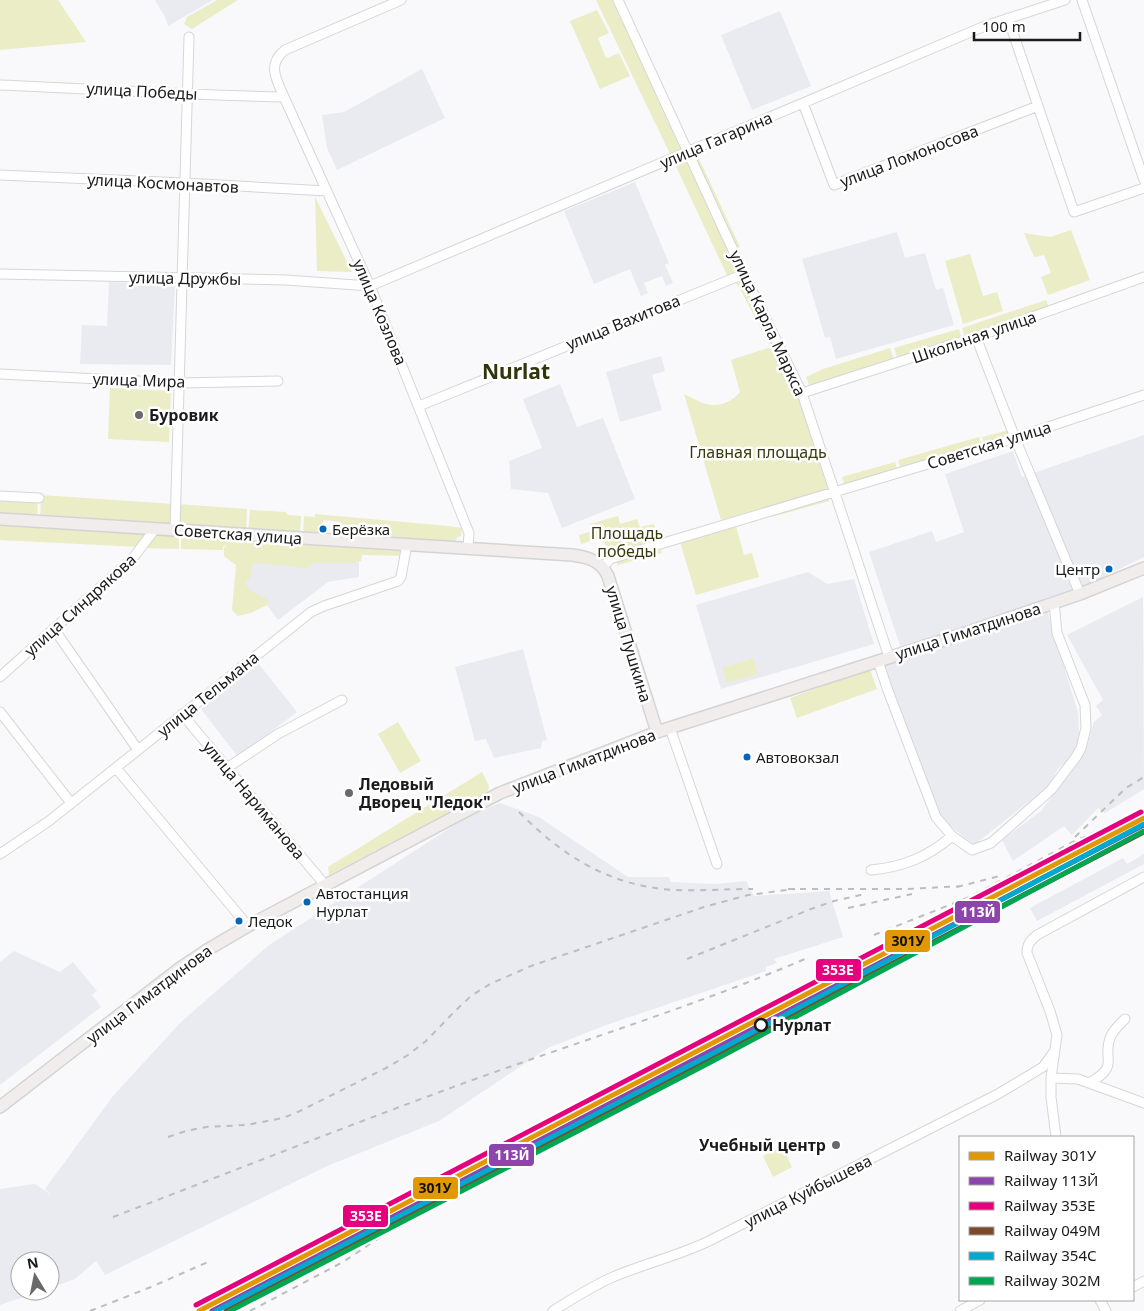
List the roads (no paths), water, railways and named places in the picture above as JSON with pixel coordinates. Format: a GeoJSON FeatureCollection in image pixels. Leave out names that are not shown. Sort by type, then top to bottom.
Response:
{"type":"FeatureCollection","features":[{"type":"Feature","properties":{"kind":"main road","name":"Советская улица"},"geometry":{"type":"LineString","coordinates":[[0,519],[572,555],[599,564]]}},
{"type":"Feature","properties":{"kind":"main road","name":"улица Пушкина"},"geometry":{"type":"LineString","coordinates":[[599,564],[610,581],[658,732]]}},
{"type":"Feature","properties":{"kind":"main road","name":"улица Гиматдинова"},"geometry":{"type":"LineString","coordinates":[[0,1108],[180,968],[207,950],[248,926],[500,793],[658,732],[969,632],[1080,594],[1144,568]]}},
{"type":"Feature","properties":{"kind":"street","name":"улица Козлова"},"geometry":{"type":"LineString","coordinates":[[401,0],[285,50],[275,61],[274,70],[284,97],[370,286],[419,406],[469,533],[468,548]]}},
{"type":"Feature","properties":{"kind":"street","name":"улица Карла Маркса"},"geometry":{"type":"LineString","coordinates":[[618,0],[744,274],[802,393],[884,659],[887,688],[936,817],[952,836],[972,850],[991,843],[1051,790],[1081,748],[1086,728],[1085,705],[1057,633],[1054,602]]}},
{"type":"Feature","properties":{"kind":"street","name":"улица Гагарина"},"geometry":{"type":"LineString","coordinates":[[370,286],[1008,18],[1065,0]]}},
{"type":"Feature","properties":{"kind":"street"},"geometry":{"type":"LineString","coordinates":[[1082,0],[1144,180]]}},
{"type":"Feature","properties":{"kind":"street"},"geometry":{"type":"LineString","coordinates":[[1008,18],[1074,212],[1144,188]]}},
{"type":"Feature","properties":{"kind":"street"},"geometry":{"type":"LineString","coordinates":[[175,530],[190,37]]}},
{"type":"Feature","properties":{"kind":"street","name":"улица Победы"},"geometry":{"type":"LineString","coordinates":[[0,85],[220,96],[284,97]]}},
{"type":"Feature","properties":{"kind":"street","name":"улица Ломоносова"},"geometry":{"type":"LineString","coordinates":[[803,103],[834,186],[1038,106]]}},
{"type":"Feature","properties":{"kind":"street","name":"улица Космонавтов"},"geometry":{"type":"LineString","coordinates":[[0,175],[327,191]]}},
{"type":"Feature","properties":{"kind":"street","name":"улица Дружбы"},"geometry":{"type":"LineString","coordinates":[[0,274],[302,280],[370,286]]}},
{"type":"Feature","properties":{"kind":"street","name":"улица Вахитова"},"geometry":{"type":"LineString","coordinates":[[419,406],[744,274]]}},
{"type":"Feature","properties":{"kind":"street","name":"Школьная улица"},"geometry":{"type":"LineString","coordinates":[[802,393],[976,337],[1144,277]]}},
{"type":"Feature","properties":{"kind":"street"},"geometry":{"type":"LineString","coordinates":[[976,337],[1015,438],[1080,594]]}},
{"type":"Feature","properties":{"kind":"street","name":"улица Мира"},"geometry":{"type":"LineString","coordinates":[[0,374],[179,383],[278,381]]}},
{"type":"Feature","properties":{"kind":"street","name":"Советская улица"},"geometry":{"type":"LineString","coordinates":[[599,564],[738,520],[1015,438],[1144,395]]}},
{"type":"Feature","properties":{"kind":"street"},"geometry":{"type":"LineString","coordinates":[[0,496],[39,498]]}},
{"type":"Feature","properties":{"kind":"street","name":"улица Синдрякова"},"geometry":{"type":"LineString","coordinates":[[0,677],[134,558],[154,529]]}},
{"type":"Feature","properties":{"kind":"street","name":"улица Тельмана"},"geometry":{"type":"LineString","coordinates":[[0,854],[49,821],[311,612],[398,581],[401,577],[407,544]]}},
{"type":"Feature","properties":{"kind":"street"},"geometry":{"type":"LineString","coordinates":[[54,629],[138,750]]}},
{"type":"Feature","properties":{"kind":"street"},"geometry":{"type":"LineString","coordinates":[[227,768],[278,734],[342,700]]}},
{"type":"Feature","properties":{"kind":"street"},"geometry":{"type":"LineString","coordinates":[[0,712],[71,803]]}},
{"type":"Feature","properties":{"kind":"street","name":"улица Нариманова"},"geometry":{"type":"LineString","coordinates":[[182,714],[325,886]]}},
{"type":"Feature","properties":{"kind":"street"},"geometry":{"type":"LineString","coordinates":[[670,728],[717,864]]}},
{"type":"Feature","properties":{"kind":"street"},"geometry":{"type":"LineString","coordinates":[[116,768],[248,926]]}},
{"type":"Feature","properties":{"kind":"street"},"geometry":{"type":"LineString","coordinates":[[871,870],[889,869],[915,861],[939,848],[952,836]]}},
{"type":"Feature","properties":{"kind":"street"},"geometry":{"type":"LineString","coordinates":[[1056,1136],[1051,1098],[1051,1078],[1057,1035],[1027,947],[1029,942],[1037,935],[1144,877]]}},
{"type":"Feature","properties":{"kind":"street"},"geometry":{"type":"LineString","coordinates":[[1092,1082],[1102,1076],[1107,1068],[1109,1062],[1109,1040],[1114,1030],[1125,1019]]}},
{"type":"Feature","properties":{"kind":"street","name":"улица Куйбышева"},"geometry":{"type":"LineString","coordinates":[[558,1309],[612,1277],[690,1250],[707,1242],[990,1098],[1043,1067],[1053,1053]]}},
{"type":"Feature","properties":{"kind":"street"},"geometry":{"type":"LineString","coordinates":[[1051,1078],[1068,1078],[1092,1082],[1144,1103]]}},
{"type":"Feature","properties":{"kind":"street"},"geometry":{"type":"LineString","coordinates":[[960,1311],[978,1301]]}},
{"type":"Feature","properties":{"kind":"railway"},"geometry":{"type":"LineString","coordinates":[[1075,837],[1126,788],[1144,777]]}},
{"type":"Feature","properties":{"kind":"railway"},"geometry":{"type":"LineString","coordinates":[[874,935],[972,896],[1071,843],[1144,810]]}},
{"type":"Feature","properties":{"kind":"railway"},"geometry":{"type":"LineString","coordinates":[[519,812],[570,855],[588,866],[628,882],[673,890],[753,889]]}},
{"type":"Feature","properties":{"kind":"railway"},"geometry":{"type":"LineString","coordinates":[[957,887],[1000,876]]}},
{"type":"Feature","properties":{"kind":"railway"},"geometry":{"type":"LineString","coordinates":[[788,889],[907,889],[963,886]]}},
{"type":"Feature","properties":{"kind":"railway"},"geometry":{"type":"LineString","coordinates":[[168,1137],[206,1127],[246,1125],[283,1118],[300,1111],[408,1055],[426,1041],[471,996],[490,984],[531,966],[704,907],[748,895],[795,889]]}},
{"type":"Feature","properties":{"kind":"railway"},"geometry":{"type":"LineString","coordinates":[[687,959],[811,909],[834,901],[865,894]]}},
{"type":"Feature","properties":{"kind":"railway"},"geometry":{"type":"LineString","coordinates":[[848,908],[912,894]]}},
{"type":"Feature","properties":{"kind":"railway"},"geometry":{"type":"LineString","coordinates":[[908,935],[979,904]]}},
{"type":"Feature","properties":{"kind":"railway"},"geometry":{"type":"LineString","coordinates":[[113,1217],[423,1098],[680,1008],[805,959]]}},
{"type":"Feature","properties":{"kind":"railway"},"geometry":{"type":"LineString","coordinates":[[250,1311],[343,1262],[418,1212]]}},
{"type":"Feature","properties":{"kind":"railway"},"geometry":{"type":"LineString","coordinates":[[90,1311],[208,1262]]}},
{"type":"Feature","properties":{"kind":"rail line","name":"353Е"},"geometry":{"type":"LineString","coordinates":[[196,1305],[1141,812]]}},
{"type":"Feature","properties":{"kind":"rail line","name":"301У"},"geometry":{"type":"LineString","coordinates":[[199,1311],[1144,818]]}},
{"type":"Feature","properties":{"kind":"rail line","name":"354С"},"geometry":{"type":"LineString","coordinates":[[216,1311],[706,1057],[1144,824]]}},
{"type":"Feature","properties":{"kind":"rail line","name":"113Й"},"geometry":{"type":"LineString","coordinates":[[212,1311],[1144,825]]}},
{"type":"Feature","properties":{"kind":"rail line","name":"302М"},"geometry":{"type":"LineString","coordinates":[[230,1311],[709,1063],[1144,831]]}},
{"type":"Feature","properties":{"kind":"rail line","name":"049М"},"geometry":{"type":"LineString","coordinates":[[226,1311],[1144,832]]}},
{"type":"Feature","properties":{"kind":"place","name":"Буровик"},"geometry":{"type":"Point","coordinates":[139,415]}},
{"type":"Feature","properties":{"kind":"place","name":"Берёзка"},"geometry":{"type":"Point","coordinates":[323,529]}},
{"type":"Feature","properties":{"kind":"place","name":"Центр"},"geometry":{"type":"Point","coordinates":[1109,569]}},
{"type":"Feature","properties":{"kind":"place","name":"Автовокзал"},"geometry":{"type":"Point","coordinates":[747,757]}},
{"type":"Feature","properties":{"kind":"place","name":"Ледовый Дворец \"Ледок\""},"geometry":{"type":"Point","coordinates":[349,793]}},
{"type":"Feature","properties":{"kind":"place","name":"Автостанция Нурлат"},"geometry":{"type":"Point","coordinates":[307,902]}},
{"type":"Feature","properties":{"kind":"place","name":"Ледок"},"geometry":{"type":"Point","coordinates":[239,921]}},
{"type":"Feature","properties":{"kind":"place","name":"Нурлат"},"geometry":{"type":"Point","coordinates":[761,1025]}},
{"type":"Feature","properties":{"kind":"place","name":"Учебный центр"},"geometry":{"type":"Point","coordinates":[836,1145]}},
{"type":"Feature","properties":{"kind":"district","name":"Nurlat"},"geometry":{"type":"Point","coordinates":[516,371]}},
{"type":"Feature","properties":{"kind":"park label","name":"Главная площадь"},"geometry":{"type":"Point","coordinates":[758,452]}},
{"type":"Feature","properties":{"kind":"park label","name":"Площадь победы"},"geometry":{"type":"Point","coordinates":[627,542]}}]}
